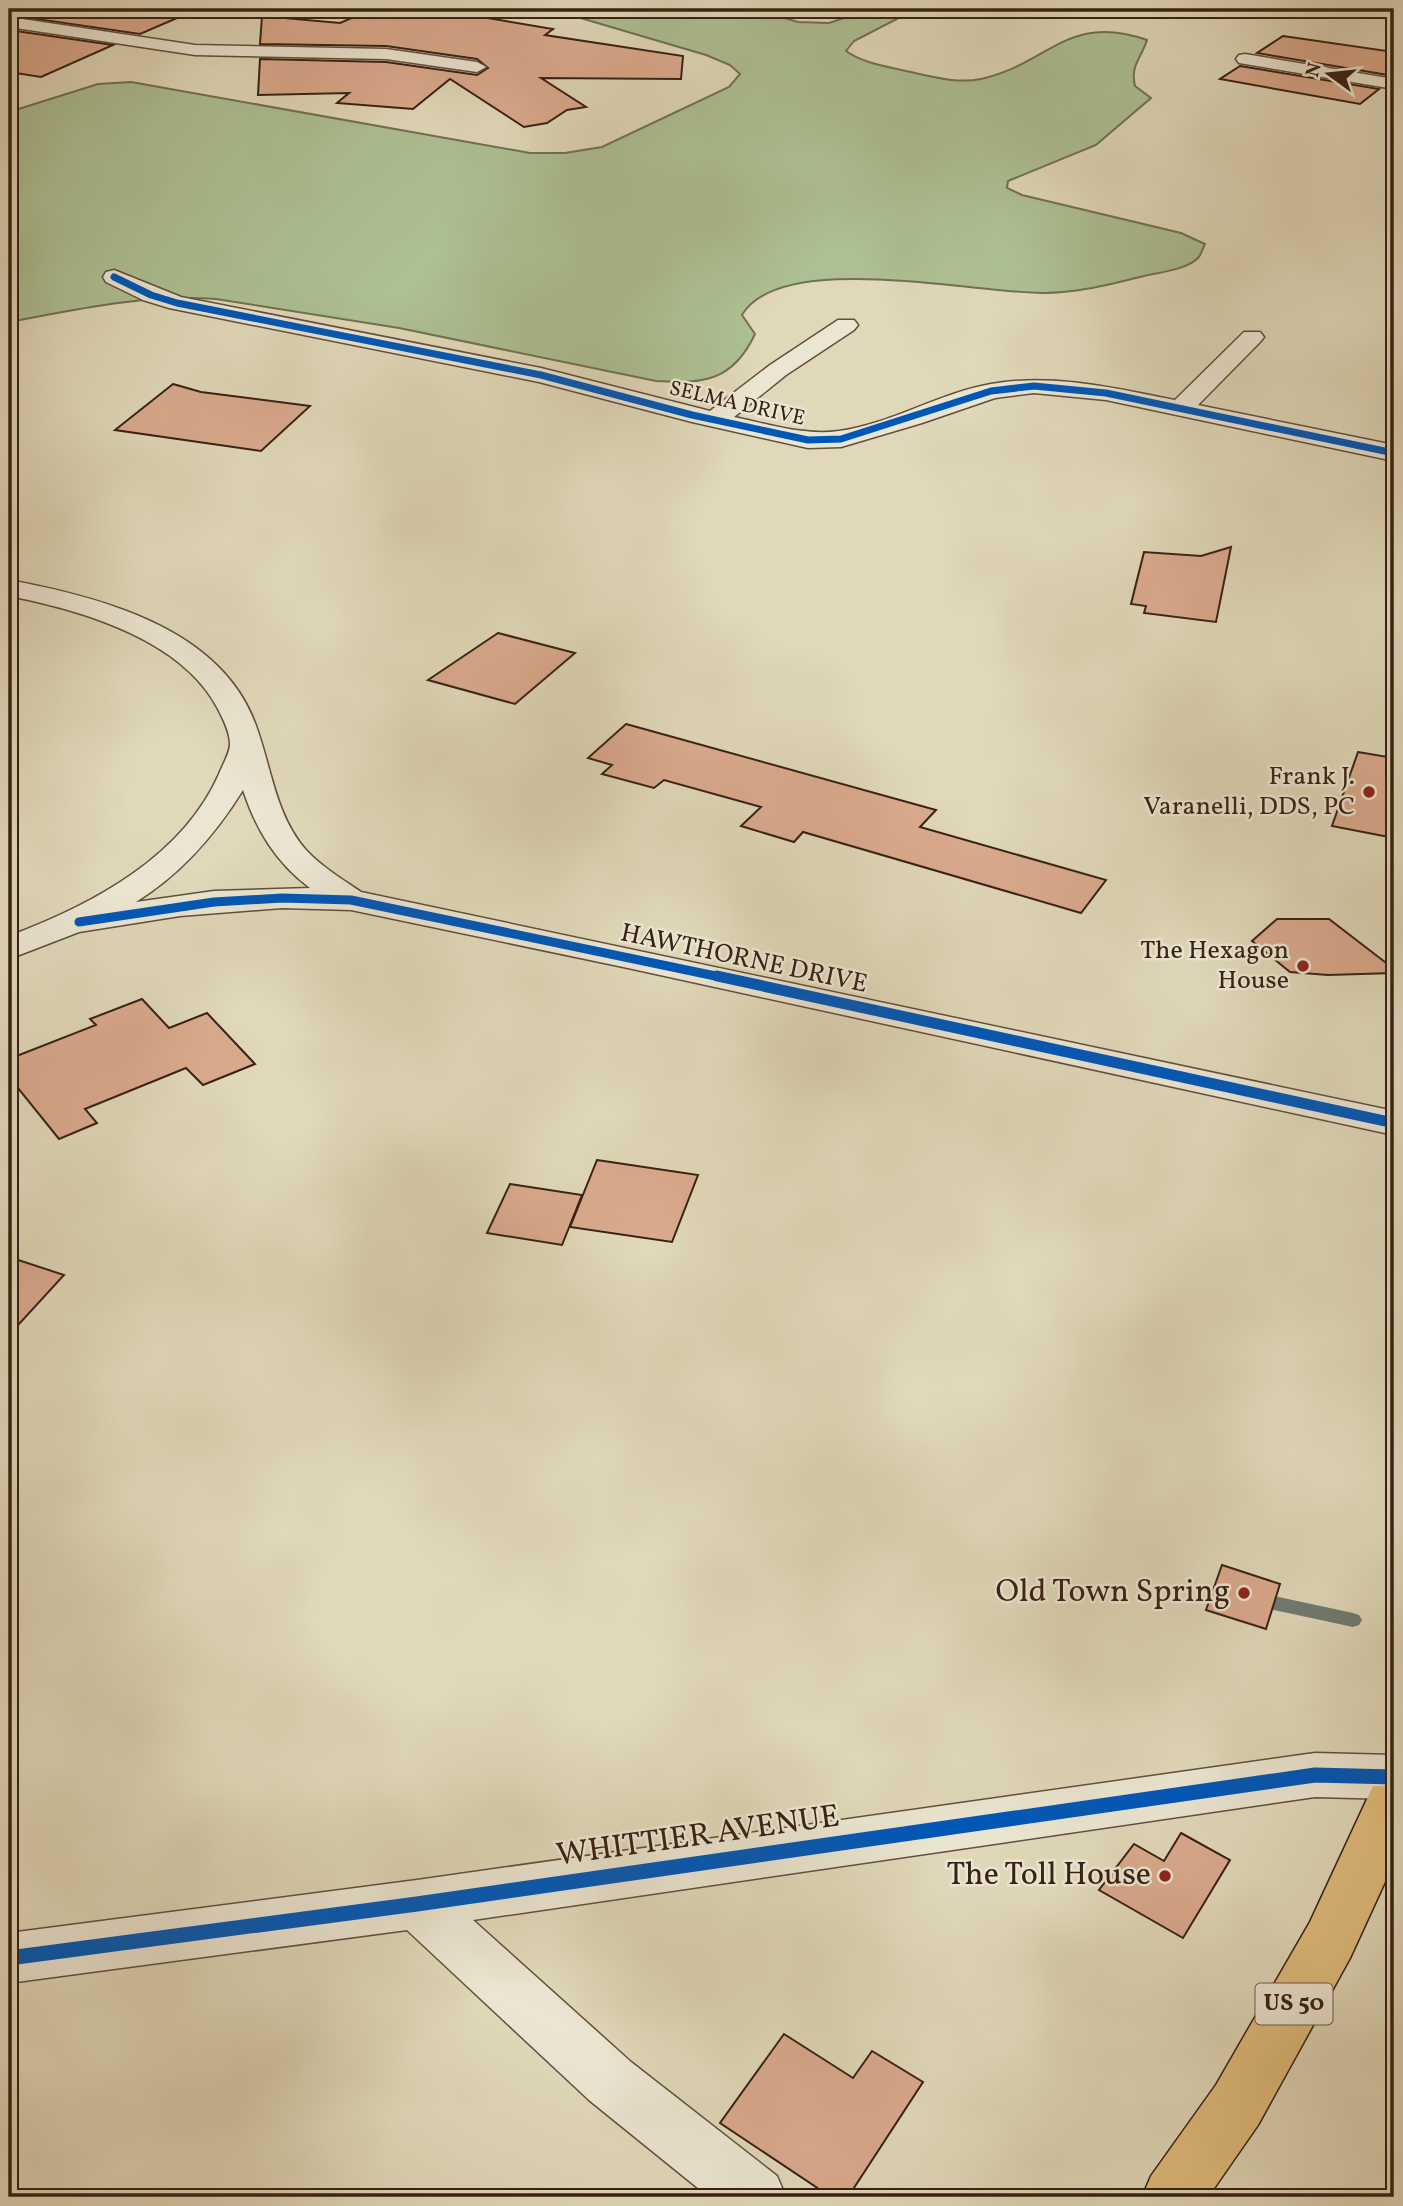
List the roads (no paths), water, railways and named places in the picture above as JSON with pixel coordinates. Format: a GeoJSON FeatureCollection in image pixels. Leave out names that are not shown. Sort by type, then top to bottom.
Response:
{"type":"FeatureCollection","features":[{"type":"Feature","properties":{"kind":"main road","name":"US 50"},"geometry":{"type":"LineString","coordinates":[[1172,2197],[1237,2105],[1330,1940],[1375,1846],[1394,1798]]}},
{"type":"Feature","properties":{"kind":"street"},"geometry":{"type":"LineString","coordinates":[[9,22],[195,50],[386,54],[477,67]]}},
{"type":"Feature","properties":{"kind":"street"},"geometry":{"type":"LineString","coordinates":[[1245,60],[1394,84]]}},
{"type":"Feature","properties":{"kind":"street","name":"SELMA DRIVE"},"geometry":{"type":"LineString","coordinates":[[114,277],[151,295],[177,303],[541,375],[786,437],[829,440],[913,418],[991,391],[1034,386],[1106,393],[1394,453]]}},
{"type":"Feature","properties":{"kind":"street"},"geometry":{"type":"LineString","coordinates":[[714,420],[778,370],[846,325]]}},
{"type":"Feature","properties":{"kind":"street"},"geometry":{"type":"LineString","coordinates":[[1181,408],[1252,337]]}},
{"type":"Feature","properties":{"kind":"street","name":"HAWTHORNE DRIVE"},"geometry":{"type":"LineString","coordinates":[[9,589],[42,594],[92,607],[138,626],[179,650],[200,667],[222,691],[239,718],[245,747],[264,806],[293,856],[316,877],[351,900]]}},
{"type":"Feature","properties":{"kind":"street","name":"HAWTHORNE DRIVE"},"geometry":{"type":"LineString","coordinates":[[79,922],[144,882],[206,822],[227,790],[245,747]]}},
{"type":"Feature","properties":{"kind":"street","name":"HAWTHORNE DRIVE"},"geometry":{"type":"LineString","coordinates":[[9,948],[79,922],[143,910],[253,897],[304,896],[351,900],[1394,1123]]}},
{"type":"Feature","properties":{"kind":"street","name":"WHITTIER AVENUE"},"geometry":{"type":"LineString","coordinates":[[9,1958],[417,1904],[1315,1775],[1394,1777]]}},
{"type":"Feature","properties":{"kind":"street"},"geometry":{"type":"LineString","coordinates":[[417,1904],[610,2081],[756,2197]]}},
{"type":"Feature","properties":{"kind":"waterway"},"geometry":{"type":"LineString","coordinates":[[1274,1603],[1353,1620]]}},
{"type":"Feature","properties":{"kind":"place","name":"Frank J. Varanelli, DDS, PC"},"geometry":{"type":"Point","coordinates":[1369,792]}},
{"type":"Feature","properties":{"kind":"place","name":"The Hexagon House"},"geometry":{"type":"Point","coordinates":[1303,966]}},
{"type":"Feature","properties":{"kind":"place","name":"Old Town Spring"},"geometry":{"type":"Point","coordinates":[1244,1593]}},
{"type":"Feature","properties":{"kind":"place","name":"The Toll House"},"geometry":{"type":"Point","coordinates":[1165,1876]}}]}
